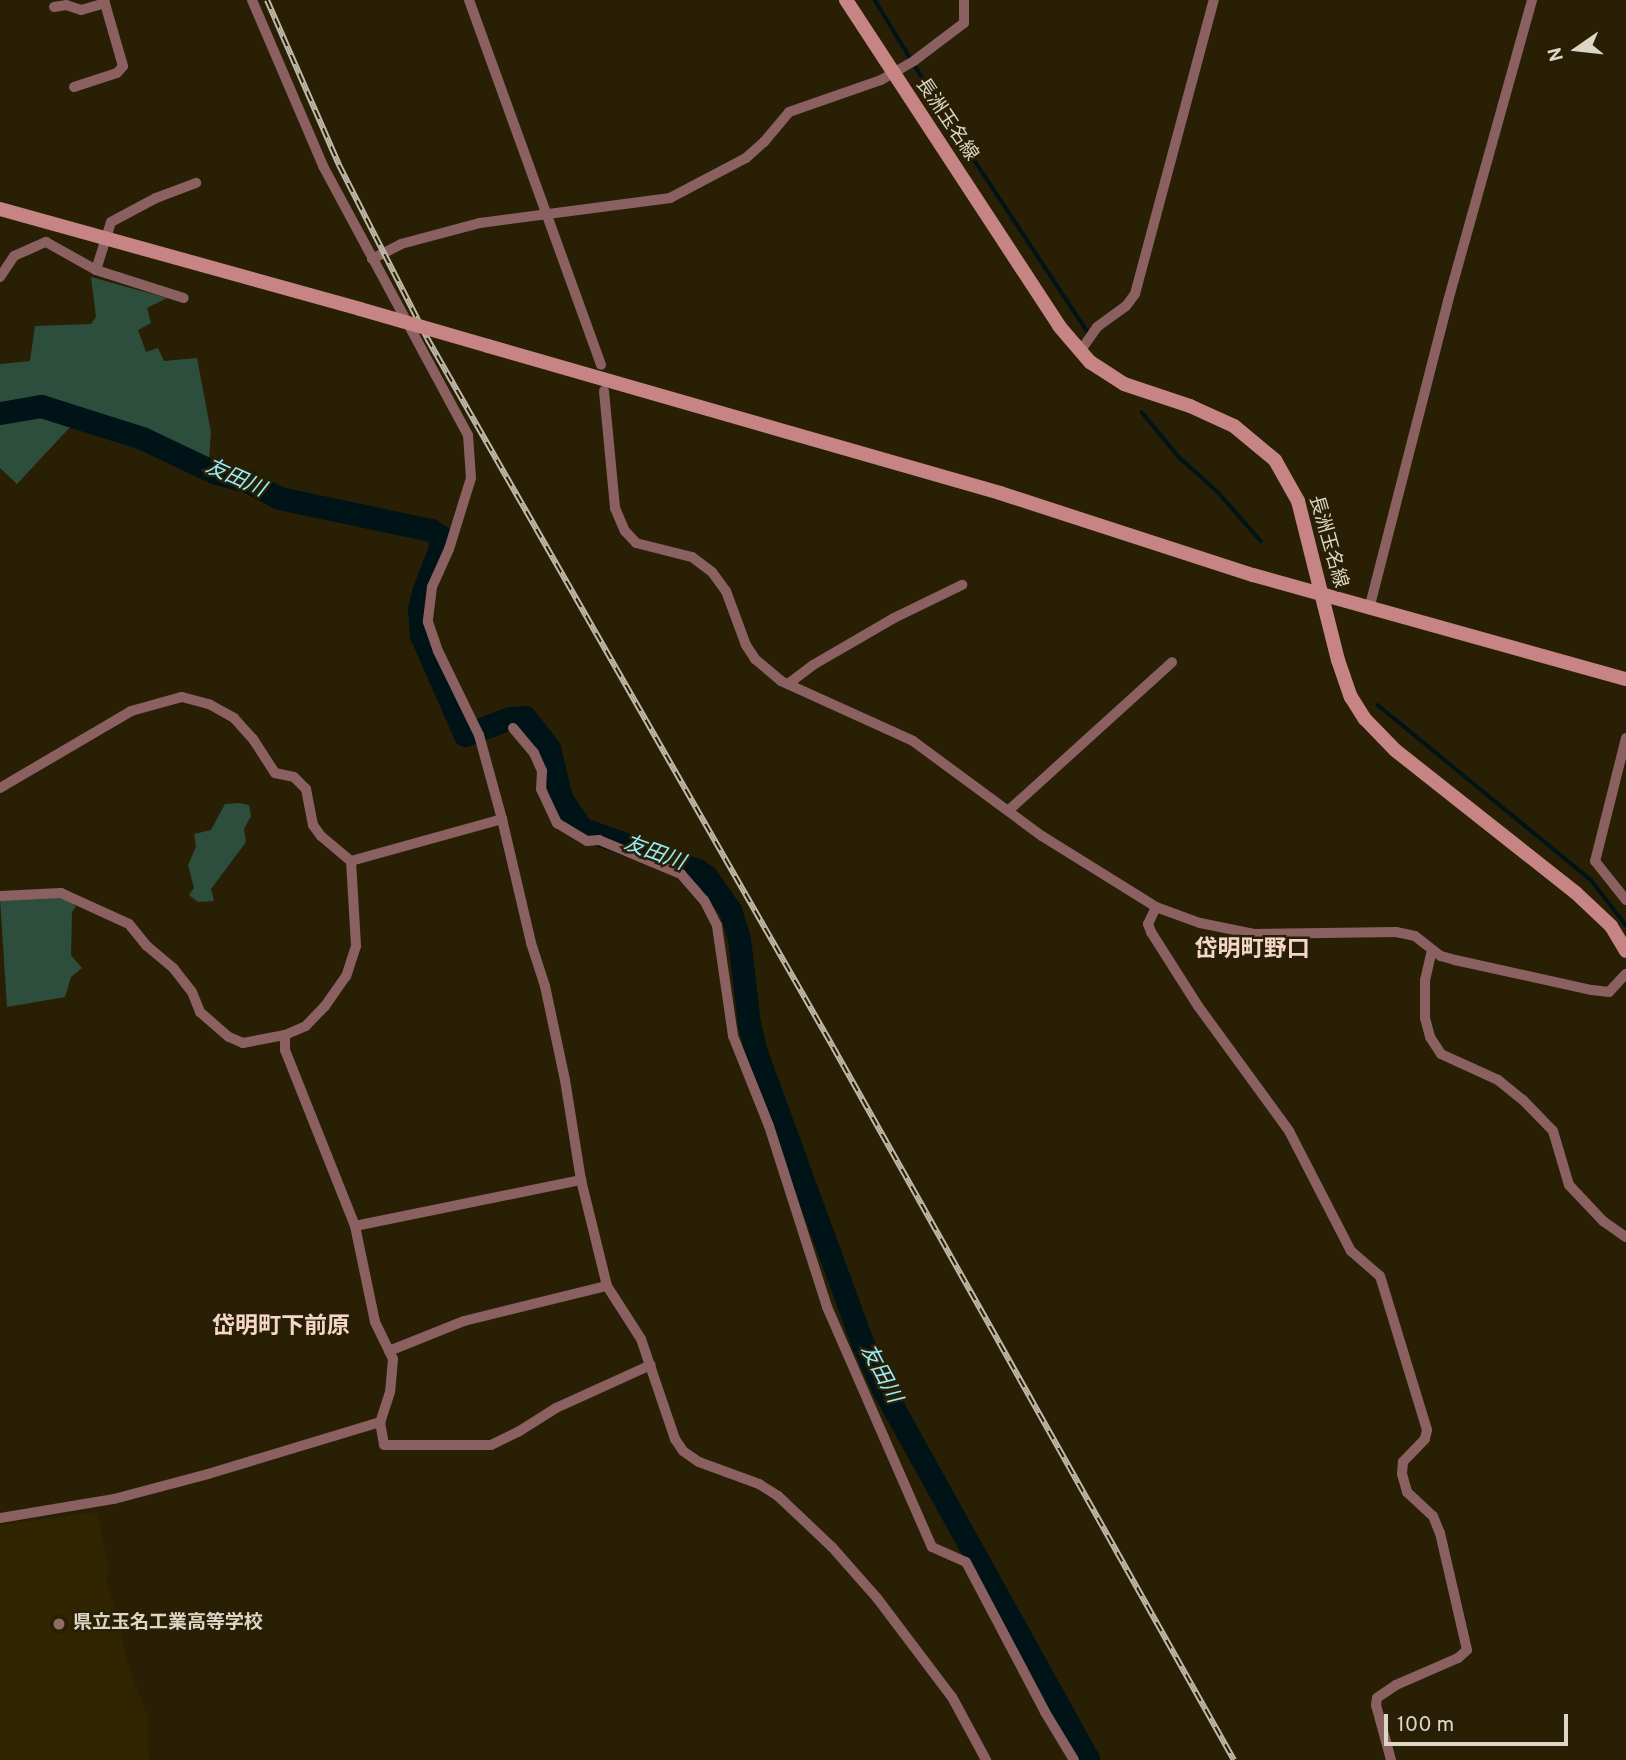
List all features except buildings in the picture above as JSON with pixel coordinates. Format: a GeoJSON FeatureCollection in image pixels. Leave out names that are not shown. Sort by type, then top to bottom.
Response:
{"type":"FeatureCollection","features":[{"type":"Feature","properties":{"kind":"street"},"geometry":{"type":"LineString","coordinates":[[252,0],[323,166],[468,435],[471,478],[449,549],[432,587],[429,622],[438,650],[477,732],[502,818],[531,943],[545,986],[565,1080],[581,1180],[607,1286],[641,1339],[675,1439],[683,1451],[699,1462],[758,1484],[778,1496],[832,1546],[877,1598],[944,1686],[986,1760]]}},
{"type":"Feature","properties":{"kind":"street"},"geometry":{"type":"LineString","coordinates":[[469,0],[601,365]]}},
{"type":"Feature","properties":{"kind":"street","name":"長洲玉名線"},"geometry":{"type":"LineString","coordinates":[[846,0],[1059,326],[1090,362],[1124,384],[1190,406],[1234,426],[1275,460],[1298,501],[1338,660],[1351,696],[1365,719],[1395,750],[1576,892],[1611,926],[1626,951]]}},
{"type":"Feature","properties":{"kind":"street"},"geometry":{"type":"LineString","coordinates":[[372,259],[401,244],[454,230],[545,214],[670,198],[746,158],[764,142],[789,112],[892,74],[912,61],[964,23],[964,0]]}},
{"type":"Feature","properties":{"kind":"street"},"geometry":{"type":"LineString","coordinates":[[1081,351],[1097,327],[1126,306],[1135,294],[1214,0]]}},
{"type":"Feature","properties":{"kind":"street"},"geometry":{"type":"LineString","coordinates":[[1369,609],[1448,300],[1532,0]]}},
{"type":"Feature","properties":{"kind":"street"},"geometry":{"type":"LineString","coordinates":[[54,7],[66,5],[81,10],[105,2],[123,66],[117,73],[74,87]]}},
{"type":"Feature","properties":{"kind":"street"},"geometry":{"type":"LineString","coordinates":[[96,270],[104,236],[111,222],[156,198],[196,184]]}},
{"type":"Feature","properties":{"kind":"street"},"geometry":{"type":"LineString","coordinates":[[0,209],[104,236],[1000,493],[1253,575],[1626,679]]}},
{"type":"Feature","properties":{"kind":"street"},"geometry":{"type":"LineString","coordinates":[[0,277],[14,256],[46,242],[96,270],[184,298]]}},
{"type":"Feature","properties":{"kind":"street"},"geometry":{"type":"LineString","coordinates":[[604,391],[615,508],[625,531],[636,543],[692,557],[712,572],[726,591],[746,645],[755,659],[788,684],[913,741],[1042,836],[1156,907],[1200,923],[1254,934],[1396,932],[1415,936],[1432,950],[1455,960],[1592,990],[1609,992],[1626,974]]}},
{"type":"Feature","properties":{"kind":"street"},"geometry":{"type":"LineString","coordinates":[[788,684],[813,665],[894,618],[962,585]]}},
{"type":"Feature","properties":{"kind":"street"},"geometry":{"type":"LineString","coordinates":[[1009,810],[1172,662]]}},
{"type":"Feature","properties":{"kind":"street"},"geometry":{"type":"LineString","coordinates":[[0,788],[131,711],[183,697],[209,704],[234,718],[253,739],[275,773],[294,778],[306,789],[313,825],[321,836],[351,861],[356,946],[346,976],[325,1006],[306,1026],[285,1035],[243,1044],[229,1037],[200,1012],[192,992],[174,969],[146,946],[129,924],[61,892],[0,896]]}},
{"type":"Feature","properties":{"kind":"street"},"geometry":{"type":"LineString","coordinates":[[513,728],[534,753],[542,771],[541,789],[557,822],[587,841],[599,840],[681,874],[704,900],[717,926],[733,1036],[769,1126],[833,1320],[932,1547],[966,1562],[1045,1712],[1074,1760]]}},
{"type":"Feature","properties":{"kind":"street"},"geometry":{"type":"LineString","coordinates":[[1626,738],[1595,861],[1626,900]]}},
{"type":"Feature","properties":{"kind":"street"},"geometry":{"type":"LineString","coordinates":[[351,861],[502,818]]}},
{"type":"Feature","properties":{"kind":"street"},"geometry":{"type":"LineString","coordinates":[[1156,907],[1148,924],[1150,932],[1198,1006],[1289,1131],[1351,1251],[1380,1276],[1427,1430],[1425,1439],[1403,1462],[1402,1474],[1406,1492],[1433,1516],[1440,1533],[1467,1650],[1458,1658],[1396,1685],[1377,1698],[1376,1705],[1391,1760]]}},
{"type":"Feature","properties":{"kind":"street"},"geometry":{"type":"LineString","coordinates":[[1432,950],[1424,980],[1424,1018],[1430,1037],[1441,1054],[1498,1080],[1522,1100],[1553,1131],[1569,1185],[1603,1221],[1626,1237]]}},
{"type":"Feature","properties":{"kind":"street"},"geometry":{"type":"LineString","coordinates":[[285,1035],[285,1051],[355,1226],[375,1322],[393,1359],[390,1392],[380,1422],[384,1445],[491,1445],[556,1408],[651,1364]]}},
{"type":"Feature","properties":{"kind":"street"},"geometry":{"type":"LineString","coordinates":[[355,1226],[581,1180]]}},
{"type":"Feature","properties":{"kind":"street"},"geometry":{"type":"LineString","coordinates":[[389,1351],[464,1321],[607,1286]]}},
{"type":"Feature","properties":{"kind":"street"},"geometry":{"type":"LineString","coordinates":[[0,1518],[114,1499],[208,1474],[380,1422]]}},
{"type":"Feature","properties":{"kind":"shaded area","name":"県立玉名工業高等学校"},"geometry":{"type":"Polygon","coordinates":[[[97,1512],[109,1568],[106,1577],[130,1671],[148,1716],[149,1760],[0,1760],[0,1525],[97,1512]]]}},
{"type":"Feature","properties":{"kind":"green space"},"geometry":{"type":"Polygon","coordinates":[[[91,277],[167,298],[147,308],[151,323],[138,330],[146,352],[158,348],[164,361],[197,358],[211,432],[209,461],[160,440],[40,401],[0,408],[0,364],[30,361],[35,326],[91,324],[96,317],[91,277]]]}},
{"type":"Feature","properties":{"kind":"green space"},"geometry":{"type":"Polygon","coordinates":[[[40,409],[72,425],[17,484],[0,468],[0,417],[40,409]]]}},
{"type":"Feature","properties":{"kind":"green space"},"geometry":{"type":"Polygon","coordinates":[[[225,804],[249,805],[251,816],[244,829],[246,842],[211,889],[214,901],[198,902],[189,895],[194,888],[188,865],[196,847],[194,834],[211,830],[225,804]]]}},
{"type":"Feature","properties":{"kind":"green space"},"geometry":{"type":"Polygon","coordinates":[[[61,895],[76,906],[72,912],[71,955],[82,968],[71,977],[65,997],[7,1007],[0,898],[61,895]]]}},
{"type":"Feature","properties":{"kind":"waterway"},"geometry":{"type":"LineString","coordinates":[[875,0],[952,126],[1089,334]]}},
{"type":"Feature","properties":{"kind":"waterway","name":"友田川"},"geometry":{"type":"LineString","coordinates":[[0,413],[41,406],[142,438],[216,473],[249,482],[279,498],[431,530],[440,536],[441,545],[419,609],[421,635],[465,735],[510,718],[525,717],[549,748],[561,798],[581,828],[697,870],[706,876],[730,910],[739,938],[749,1024],[757,1055],[863,1344],[883,1389],[1089,1760]]}},
{"type":"Feature","properties":{"kind":"waterway"},"geometry":{"type":"LineString","coordinates":[[1142,412],[1179,457],[1218,492],[1261,541]]}},
{"type":"Feature","properties":{"kind":"waterway"},"geometry":{"type":"LineString","coordinates":[[1378,705],[1592,881],[1626,925]]}},
{"type":"Feature","properties":{"kind":"railway"},"geometry":{"type":"LineString","coordinates":[[267,0],[339,165],[427,338],[833,1047],[1234,1760]]}},
{"type":"Feature","properties":{"kind":"place","name":"県立玉名工業高等学校"},"geometry":{"type":"Point","coordinates":[59,1624]}},
{"type":"Feature","properties":{"kind":"district","name":"岱明町野口"},"geometry":{"type":"Point","coordinates":[1252,951]}},
{"type":"Feature","properties":{"kind":"district","name":"岱明町下前原"},"geometry":{"type":"Point","coordinates":[281,1328]}}]}
